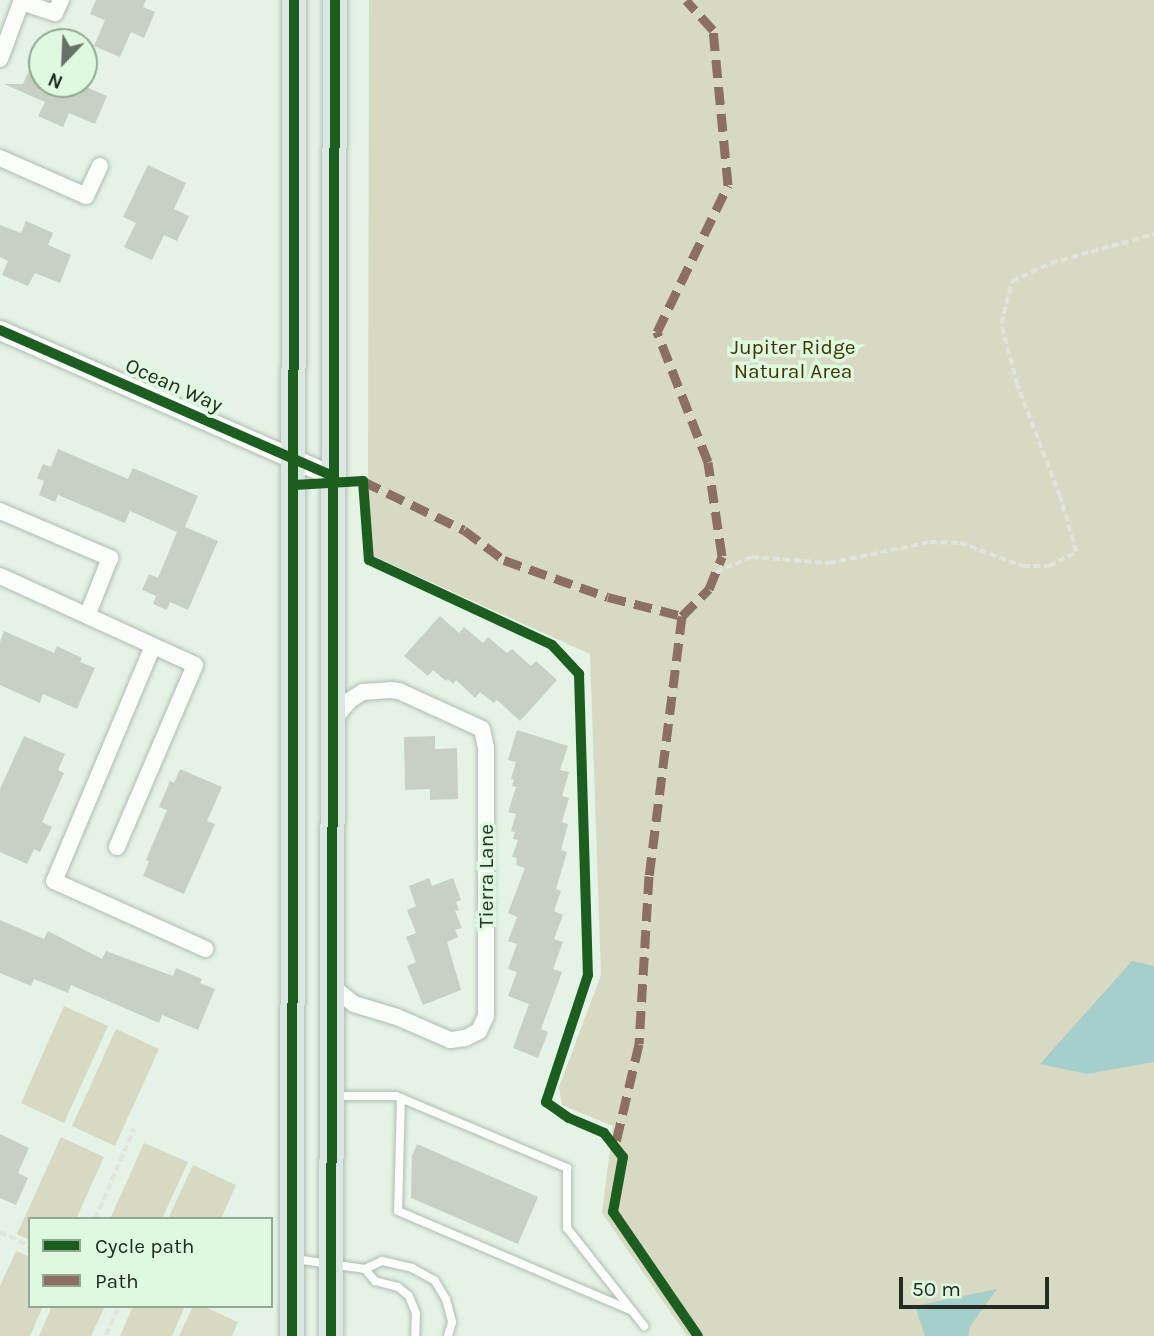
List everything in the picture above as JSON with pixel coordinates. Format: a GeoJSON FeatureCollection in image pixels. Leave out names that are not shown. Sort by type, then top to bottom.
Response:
{"type":"FeatureCollection","features":[{"type":"Feature","properties":{"kind":"main road"},"geometry":{"type":"LineString","coordinates":[[292,1336],[294,0]]}},
{"type":"Feature","properties":{"kind":"main road"},"geometry":{"type":"LineString","coordinates":[[331,1336],[332,721],[341,479],[335,0]]}},
{"type":"Feature","properties":{"kind":"street"},"geometry":{"type":"LineString","coordinates":[[0,60],[22,1],[55,13],[61,0]]}},
{"type":"Feature","properties":{"kind":"street"},"geometry":{"type":"LineString","coordinates":[[0,158],[86,196],[100,166]]}},
{"type":"Feature","properties":{"kind":"street","name":"Ocean Way"},"geometry":{"type":"LineString","coordinates":[[0,331],[341,479]]}},
{"type":"Feature","properties":{"kind":"street"},"geometry":{"type":"LineString","coordinates":[[0,511],[110,558],[87,616]]}},
{"type":"Feature","properties":{"kind":"street"},"geometry":{"type":"LineString","coordinates":[[0,576],[195,665],[117,847]]}},
{"type":"Feature","properties":{"kind":"street"},"geometry":{"type":"LineString","coordinates":[[153,646],[54,881],[205,949]]}},
{"type":"Feature","properties":{"kind":"street","name":"Tierra Lane"},"geometry":{"type":"LineString","coordinates":[[332,721],[350,700],[363,692],[399,691],[482,729],[486,748],[486,1016],[479,1031],[465,1038],[450,1040],[397,1017],[354,1004],[332,986]]}},
{"type":"Feature","properties":{"kind":"lane"},"geometry":{"type":"LineString","coordinates":[[332,1096],[401,1098],[566,1168],[567,1228],[644,1326]]}},
{"type":"Feature","properties":{"kind":"lane"},"geometry":{"type":"LineString","coordinates":[[401,1098],[398,1211],[635,1312]]}},
{"type":"Feature","properties":{"kind":"lane"},"geometry":{"type":"LineString","coordinates":[[292,1258],[365,1269],[382,1261],[412,1268],[435,1281],[446,1300],[452,1322],[448,1336]]}},
{"type":"Feature","properties":{"kind":"lane"},"geometry":{"type":"LineString","coordinates":[[365,1269],[374,1280],[398,1287],[409,1296],[416,1313],[415,1336]]}},
{"type":"Feature","properties":{"kind":"path"},"geometry":{"type":"LineString","coordinates":[[716,572],[752,557],[830,563],[930,542],[960,543],[1023,566],[1048,566],[1076,552],[1060,497],[1017,385],[1001,324],[1012,281],[1051,263],[1154,234]]}},
{"type":"Feature","properties":{"kind":"path"},"geometry":{"type":"LineString","coordinates":[[341,479],[363,481],[369,560],[552,645],[579,674],[588,975],[546,1102],[569,1118],[604,1133],[623,1157],[613,1212],[698,1336]]}},
{"type":"Feature","properties":{"kind":"path"},"geometry":{"type":"LineString","coordinates":[[96,1217],[134,1129]]}},
{"type":"Feature","properties":{"kind":"path"},"geometry":{"type":"LineString","coordinates":[[0,1233],[28,1245]]}},
{"type":"Feature","properties":{"kind":"path"},"geometry":{"type":"LineString","coordinates":[[106,1335],[118,1308]]}},
{"type":"Feature","properties":{"kind":"green space","name":"Jupiter Ridge Natural Area"},"geometry":{"type":"Polygon","coordinates":[[[369,0],[1154,0],[1154,1336],[687,1336],[602,1213],[613,1126],[562,1105],[559,1087],[601,975],[590,654],[371,555],[368,497],[369,0]]]}},
{"type":"Feature","properties":{"kind":"green space"},"geometry":{"type":"Polygon","coordinates":[[[64,1006],[108,1026],[64,1123],[21,1103],[64,1006]]]}},
{"type":"Feature","properties":{"kind":"green space"},"geometry":{"type":"Polygon","coordinates":[[[116,1029],[159,1049],[115,1146],[72,1126],[116,1029]]]}},
{"type":"Feature","properties":{"kind":"green space"},"geometry":{"type":"Polygon","coordinates":[[[61,1137],[104,1157],[77,1217],[28,1217],[28,1239],[17,1234],[61,1137]]]}},
{"type":"Feature","properties":{"kind":"green space"},"geometry":{"type":"Polygon","coordinates":[[[144,1143],[188,1162],[163,1217],[111,1217],[144,1143]]]}},
{"type":"Feature","properties":{"kind":"green space"},"geometry":{"type":"Polygon","coordinates":[[[193,1165],[236,1185],[222,1217],[169,1217],[193,1165]]]}},
{"type":"Feature","properties":{"kind":"green space"},"geometry":{"type":"Polygon","coordinates":[[[16,1251],[28,1256],[28,1308],[42,1308],[30,1336],[0,1336],[0,1286],[16,1251]]]}},
{"type":"Feature","properties":{"kind":"green space"},"geometry":{"type":"Polygon","coordinates":[[[51,1308],[104,1308],[91,1336],[39,1336],[51,1308]]]}},
{"type":"Feature","properties":{"kind":"green space"},"geometry":{"type":"Polygon","coordinates":[[[132,1308],[184,1308],[172,1336],[120,1336],[132,1308]]]}},
{"type":"Feature","properties":{"kind":"green space"},"geometry":{"type":"Polygon","coordinates":[[[192,1308],[207,1308],[238,1322],[232,1336],[179,1336],[192,1308]]]}},
{"type":"Feature","properties":{"kind":"water"},"geometry":{"type":"Polygon","coordinates":[[[1132,961],[1154,966],[1154,1062],[1087,1074],[1040,1064],[1132,961]]]}},
{"type":"Feature","properties":{"kind":"water"},"geometry":{"type":"Polygon","coordinates":[[[997,1289],[971,1325],[968,1336],[925,1336],[915,1306],[997,1289]]]}},
{"type":"Feature","properties":{"kind":"building"},"geometry":{"type":"Polygon","coordinates":[[[96,0],[146,0],[143,7],[155,12],[144,38],[131,32],[120,57],[98,48],[98,37],[105,20],[90,14],[96,0]]]}},
{"type":"Feature","properties":{"kind":"building"},"geometry":{"type":"Polygon","coordinates":[[[28,73],[28,95],[4,84],[23,84],[28,73]]]}},
{"type":"Feature","properties":{"kind":"building"},"geometry":{"type":"Polygon","coordinates":[[[98,92],[107,96],[95,124],[69,113],[63,127],[38,116],[45,102],[36,98],[98,98],[98,92]]]}},
{"type":"Feature","properties":{"kind":"building"},"geometry":{"type":"Polygon","coordinates":[[[148,165],[186,183],[174,209],[189,216],[177,241],[164,235],[152,260],[124,247],[136,223],[123,217],[148,165]]]}},
{"type":"Feature","properties":{"kind":"building"},"geometry":{"type":"Polygon","coordinates":[[[26,221],[53,233],[48,245],[71,255],[60,283],[35,273],[28,286],[2,275],[8,261],[0,257],[0,225],[21,233],[26,221]]]}},
{"type":"Feature","properties":{"kind":"building"},"geometry":{"type":"Polygon","coordinates":[[[58,449],[128,479],[133,468],[198,496],[185,527],[218,541],[188,610],[170,602],[167,610],[153,604],[156,596],[142,590],[149,574],[158,578],[177,532],[130,511],[125,523],[58,495],[55,502],[39,495],[44,481],[37,478],[43,464],[51,467],[58,449]]]}},
{"type":"Feature","properties":{"kind":"building"},"geometry":{"type":"Polygon","coordinates":[[[440,616],[459,633],[464,627],[483,643],[488,637],[507,653],[512,649],[531,666],[536,661],[557,680],[520,721],[497,700],[494,703],[480,692],[475,698],[456,680],[453,684],[448,679],[446,681],[433,670],[428,676],[404,656],[440,616]]]}},
{"type":"Feature","properties":{"kind":"building"},"geometry":{"type":"Polygon","coordinates":[[[4,631],[54,653],[57,646],[82,658],[80,662],[95,668],[77,709],[43,694],[40,703],[0,685],[0,642],[4,631]]]}},
{"type":"Feature","properties":{"kind":"building"},"geometry":{"type":"Polygon","coordinates":[[[517,730],[568,746],[560,770],[569,772],[562,796],[569,798],[562,822],[568,824],[561,850],[567,852],[556,889],[561,891],[554,911],[563,915],[554,939],[563,942],[553,969],[562,972],[541,1029],[548,1032],[538,1058],[513,1048],[529,1004],[508,996],[517,972],[508,969],[517,944],[508,941],[517,917],[508,913],[525,868],[516,865],[517,858],[512,857],[518,840],[513,839],[515,832],[511,831],[516,814],[508,812],[516,787],[512,786],[514,780],[511,779],[516,762],[508,760],[517,730]]]}},
{"type":"Feature","properties":{"kind":"building"},"geometry":{"type":"Polygon","coordinates":[[[24,736],[65,754],[58,770],[64,773],[42,822],[52,827],[40,852],[34,849],[27,864],[0,852],[0,789],[24,736]]]}},
{"type":"Feature","properties":{"kind":"building"},"geometry":{"type":"Polygon","coordinates":[[[435,736],[435,749],[457,748],[458,799],[430,800],[430,789],[405,790],[404,737],[435,736]]]}},
{"type":"Feature","properties":{"kind":"building"},"geometry":{"type":"Polygon","coordinates":[[[180,769],[222,787],[207,821],[215,824],[184,894],[143,876],[149,861],[146,860],[167,810],[159,807],[170,781],[174,783],[180,769]]]}},
{"type":"Feature","properties":{"kind":"building"},"geometry":{"type":"Polygon","coordinates":[[[429,878],[432,886],[453,878],[461,900],[456,902],[459,910],[455,911],[462,928],[455,930],[458,937],[447,942],[461,990],[423,1005],[407,966],[416,962],[406,937],[416,933],[407,910],[416,906],[409,886],[429,878]]]}},
{"type":"Feature","properties":{"kind":"building"},"geometry":{"type":"Polygon","coordinates":[[[0,920],[44,939],[48,931],[102,959],[106,951],[173,976],[176,968],[202,979],[200,983],[215,989],[198,1030],[162,1015],[159,1023],[71,985],[68,993],[34,979],[31,986],[0,973],[0,920]]]}},
{"type":"Feature","properties":{"kind":"building"},"geometry":{"type":"Polygon","coordinates":[[[0,1134],[29,1148],[18,1173],[28,1178],[16,1205],[0,1198],[0,1134]]]}},
{"type":"Feature","properties":{"kind":"building"},"geometry":{"type":"Polygon","coordinates":[[[417,1144],[538,1197],[518,1244],[411,1198],[412,1156],[417,1144]]]}},
{"type":"Feature","properties":{"kind":"marked path"},"geometry":{"type":"LineString","coordinates":[[682,616],[709,589],[722,556],[708,462],[657,332],[728,185],[713,30],[686,0]]}},
{"type":"Feature","properties":{"kind":"marked path"},"geometry":{"type":"LineString","coordinates":[[363,481],[464,530],[504,560],[608,597],[682,616],[649,876],[639,1044],[615,1146]]}},
{"type":"Feature","properties":{"kind":"cycle path"},"geometry":{"type":"LineString","coordinates":[[292,1336],[294,0]]}},
{"type":"Feature","properties":{"kind":"cycle path"},"geometry":{"type":"LineString","coordinates":[[331,1336],[335,0]]}},
{"type":"Feature","properties":{"kind":"cycle path"},"geometry":{"type":"LineString","coordinates":[[0,330],[332,476]]}},
{"type":"Feature","properties":{"kind":"cycle path"},"geometry":{"type":"LineString","coordinates":[[294,485],[363,481],[369,560],[552,645],[579,674],[588,975],[546,1102],[569,1118],[604,1133],[623,1157],[613,1212],[698,1336]]}}]}
